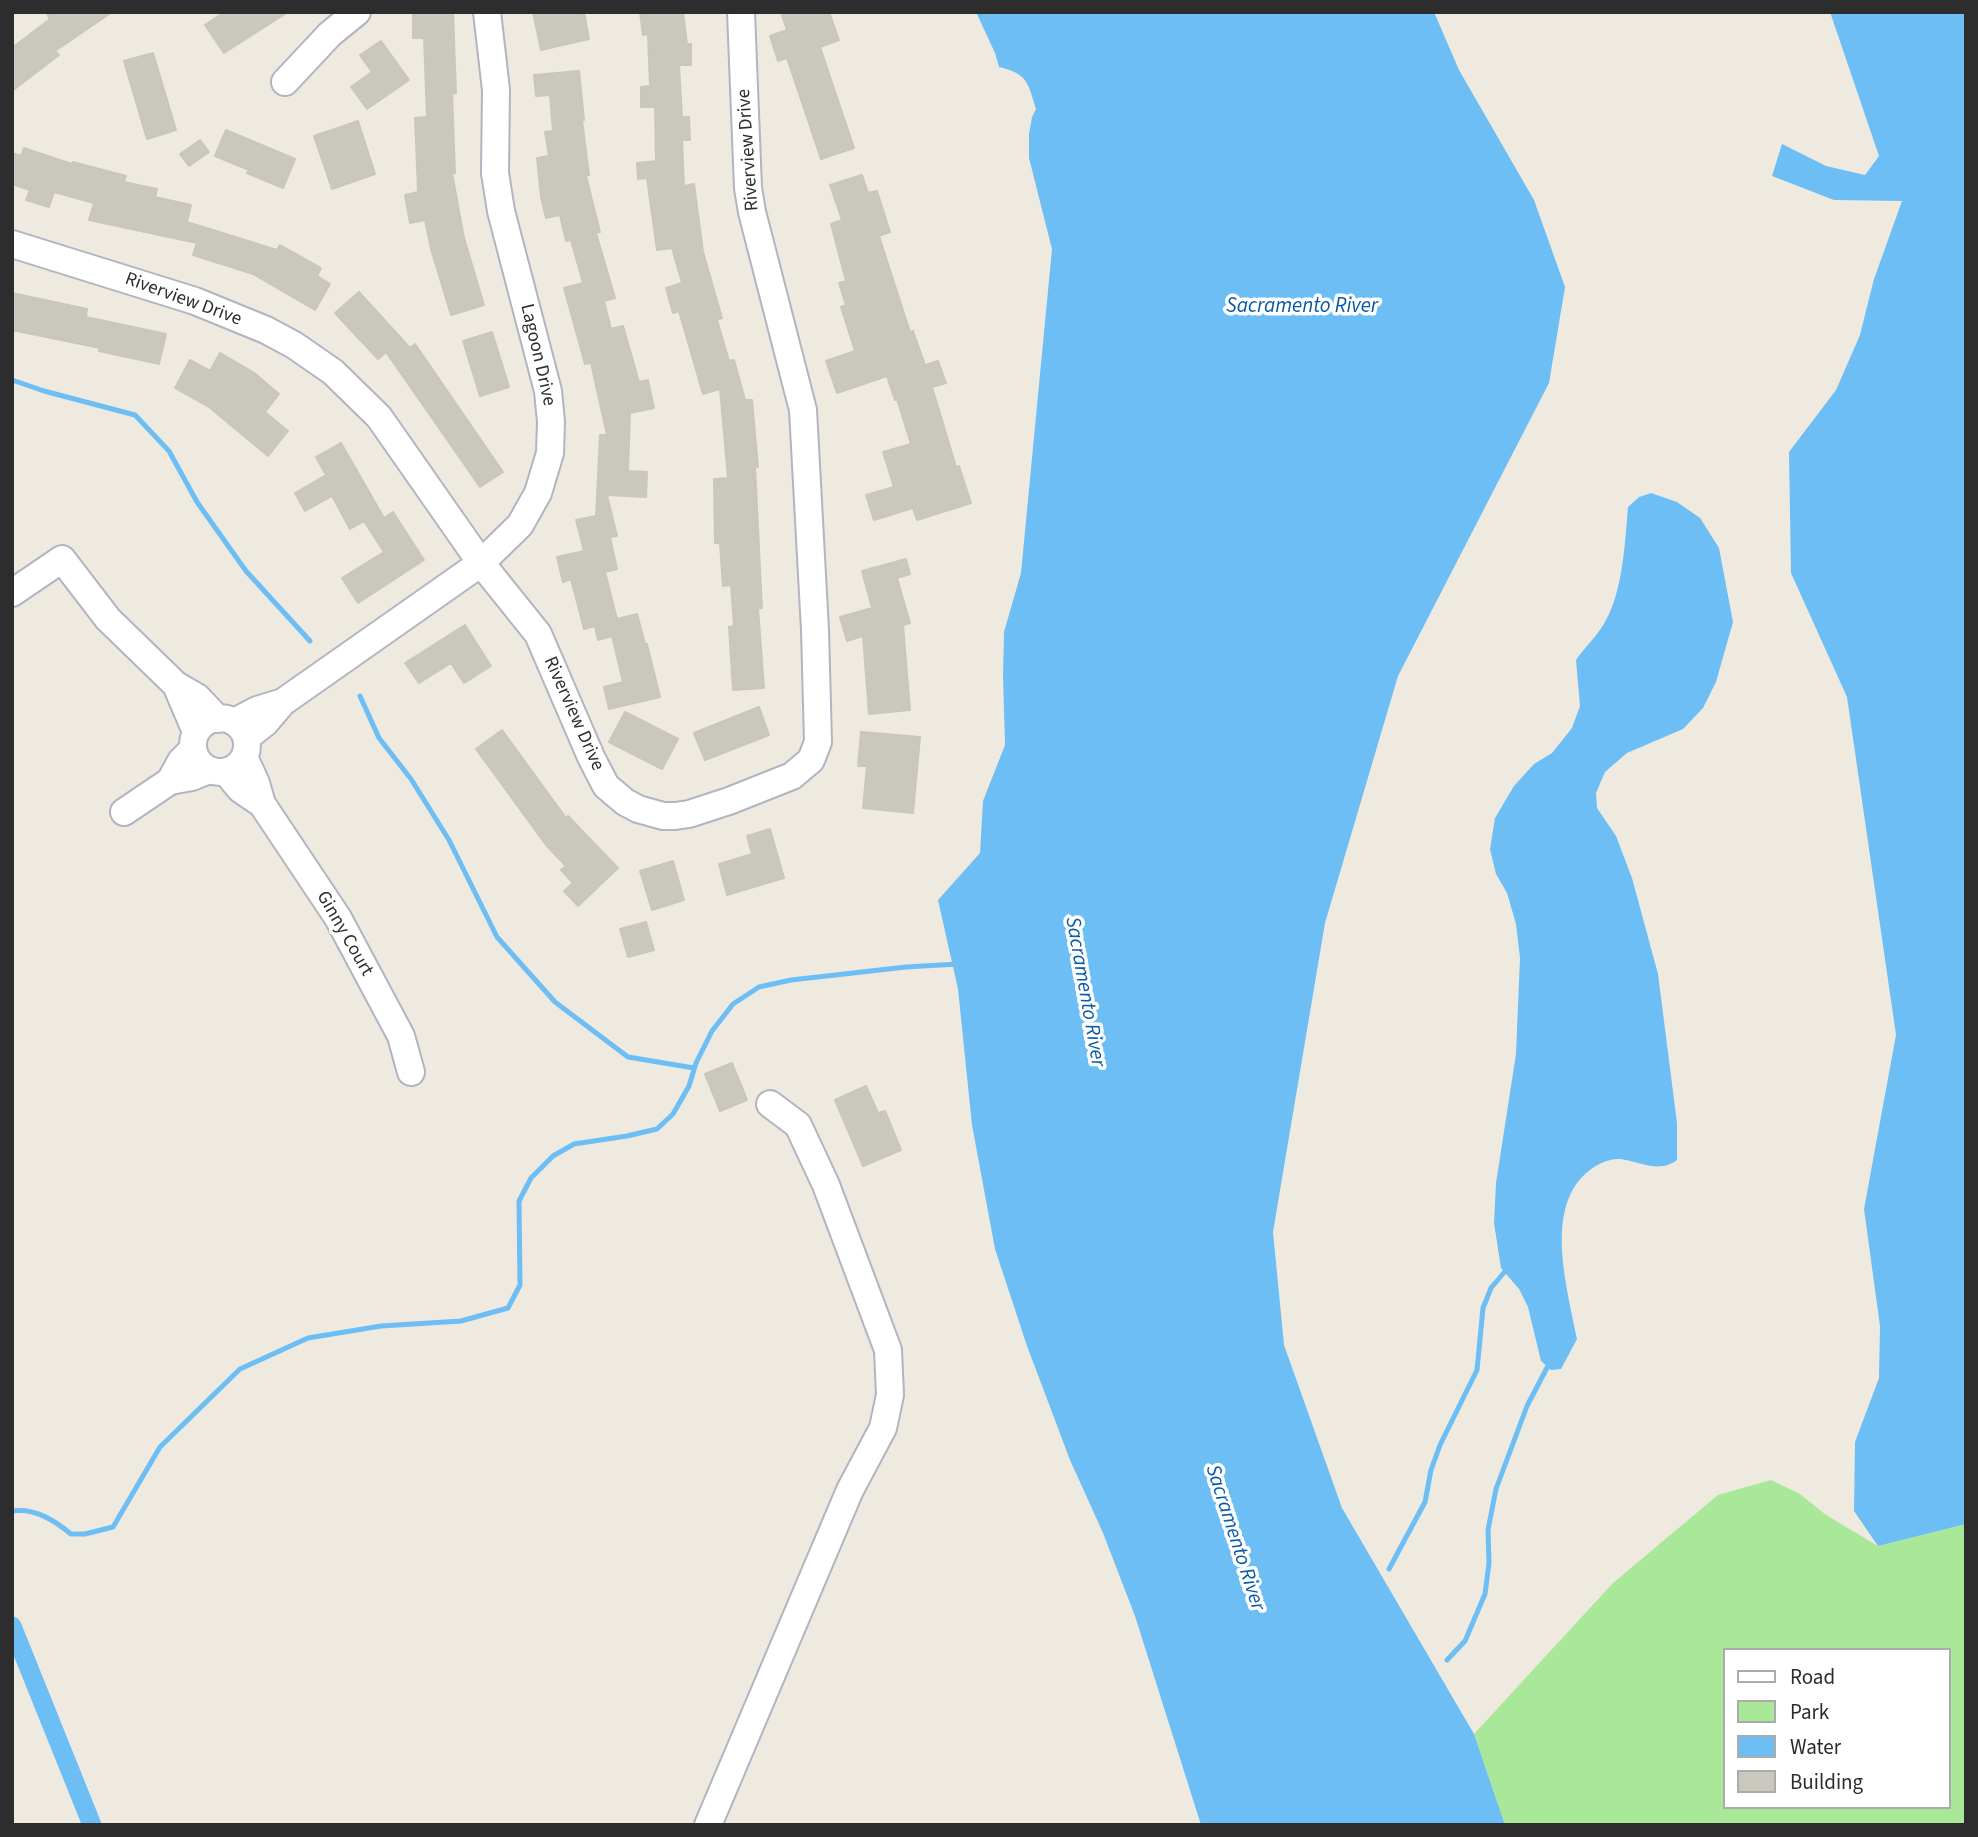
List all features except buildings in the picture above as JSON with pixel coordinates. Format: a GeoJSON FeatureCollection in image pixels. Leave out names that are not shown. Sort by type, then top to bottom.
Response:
{"type":"FeatureCollection","features":[{"type":"Feature","properties":{"kind":"street"},"geometry":{"type":"LineString","coordinates":[[285,82],[330,34],[357,12]]}},
{"type":"Feature","properties":{"kind":"street","name":"Lagoon Drive"},"geometry":{"type":"LineString","coordinates":[[221,745],[265,723],[283,702],[481,563],[520,525],[538,493],[550,453],[548,391],[501,211],[497,185],[496,90],[487,12]]}},
{"type":"Feature","properties":{"kind":"street","name":"Riverview Drive"},"geometry":{"type":"LineString","coordinates":[[12,244],[195,300],[266,330],[313,357],[379,417],[481,563],[538,634],[606,786],[625,802],[663,816],[689,814],[752,793],[792,776],[811,760],[818,742],[805,428],[803,410],[751,212],[741,12]]}},
{"type":"Feature","properties":{"kind":"street","name":"Ginny Court"},"geometry":{"type":"LineString","coordinates":[[12,593],[62,559],[108,619],[176,685],[197,697],[240,789],[262,804],[338,918],[401,1036],[411,1072]]}},
{"type":"Feature","properties":{"kind":"street"},"geometry":{"type":"LineString","coordinates":[[124,812],[170,781],[192,778],[221,745]]}},
{"type":"Feature","properties":{"kind":"street"},"geometry":{"type":"LineString","coordinates":[[708,1825],[850,1490],[883,1428],[890,1395],[888,1350],[826,1185],[798,1125],[770,1104]]}},
{"type":"Feature","properties":{"kind":"green space"},"geometry":{"type":"Polygon","coordinates":[[[1771,1480],[1800,1494],[1826,1515],[1878,1546],[1966,1524],[1966,1825],[1505,1825],[1474,1734],[1613,1583],[1718,1495],[1771,1480]]]}},
{"type":"Feature","properties":{"kind":"water","name":"Sacramento River"},"geometry":{"type":"Polygon","coordinates":[[[976,12],[1434,12],[1459,70],[1534,200],[1565,287],[1549,383],[1398,676],[1325,923],[1273,1232],[1284,1345],[1342,1508],[1474,1734],[1505,1825],[1201,1825],[1135,1616],[1103,1533],[1070,1460],[1027,1346],[995,1249],[972,1125],[958,989],[938,900],[980,853],[983,801],[1005,745],[1004,632],[1021,573],[1052,249],[1029,158],[1029,134],[1036,109],[1031,92],[1025,81],[1016,73],[999,67],[976,12]]]}},
{"type":"Feature","properties":{"kind":"water"},"geometry":{"type":"Polygon","coordinates":[[[1830,12],[1966,12],[1966,1524],[1878,1546],[1854,1511],[1855,1442],[1879,1378],[1880,1326],[1864,1209],[1896,1035],[1847,697],[1791,573],[1789,452],[1836,390],[1860,335],[1874,279],[1902,201],[1834,200],[1772,176],[1782,144],[1826,166],[1865,175],[1879,156],[1830,12]]]}},
{"type":"Feature","properties":{"kind":"water"},"geometry":{"type":"Polygon","coordinates":[[[1651,493],[1677,502],[1700,518],[1719,548],[1733,622],[1716,682],[1703,708],[1683,729],[1627,753],[1605,772],[1596,793],[1597,808],[1616,836],[1632,878],[1658,974],[1677,1123],[1677,1160],[1663,1166],[1649,1166],[1620,1159],[1608,1160],[1593,1168],[1575,1186],[1566,1205],[1562,1226],[1562,1250],[1577,1339],[1561,1369],[1551,1370],[1541,1361],[1528,1307],[1519,1289],[1501,1268],[1494,1223],[1496,1183],[1516,1054],[1520,958],[1516,924],[1507,893],[1496,874],[1490,849],[1495,818],[1514,786],[1534,764],[1552,753],[1572,728],[1580,706],[1576,660],[1600,630],[1612,608],[1622,565],[1628,507],[1639,497],[1651,493]]]}},
{"type":"Feature","properties":{"kind":"waterway"},"geometry":{"type":"LineString","coordinates":[[12,380],[135,415],[169,451],[197,502],[246,571],[310,641]]}},
{"type":"Feature","properties":{"kind":"waterway"},"geometry":{"type":"LineString","coordinates":[[360,696],[379,738],[411,779],[449,840],[497,937],[555,1002],[628,1057],[694,1068]]}},
{"type":"Feature","properties":{"kind":"waterway"},"geometry":{"type":"LineString","coordinates":[[12,1511],[29,1511],[44,1516],[71,1534],[85,1534],[113,1527],[160,1447],[240,1369],[308,1338],[381,1326],[461,1321],[508,1308],[520,1285],[519,1201],[531,1178],[553,1156],[574,1144],[657,1129],[673,1114],[689,1086],[696,1063],[712,1031],[733,1004],[759,987],[791,980],[958,964]]}},
{"type":"Feature","properties":{"kind":"waterway"},"geometry":{"type":"LineString","coordinates":[[1389,1569],[1425,1502],[1431,1470],[1440,1445],[1477,1370],[1483,1308],[1491,1288],[1507,1269]]}},
{"type":"Feature","properties":{"kind":"waterway"},"geometry":{"type":"LineString","coordinates":[[1447,1660],[1465,1641],[1485,1594],[1489,1563],[1488,1530],[1496,1489],[1527,1406],[1550,1362]]}},
{"type":"Feature","properties":{"kind":"waterway"},"geometry":{"type":"LineString","coordinates":[[12,1626],[92,1825]]}}]}
